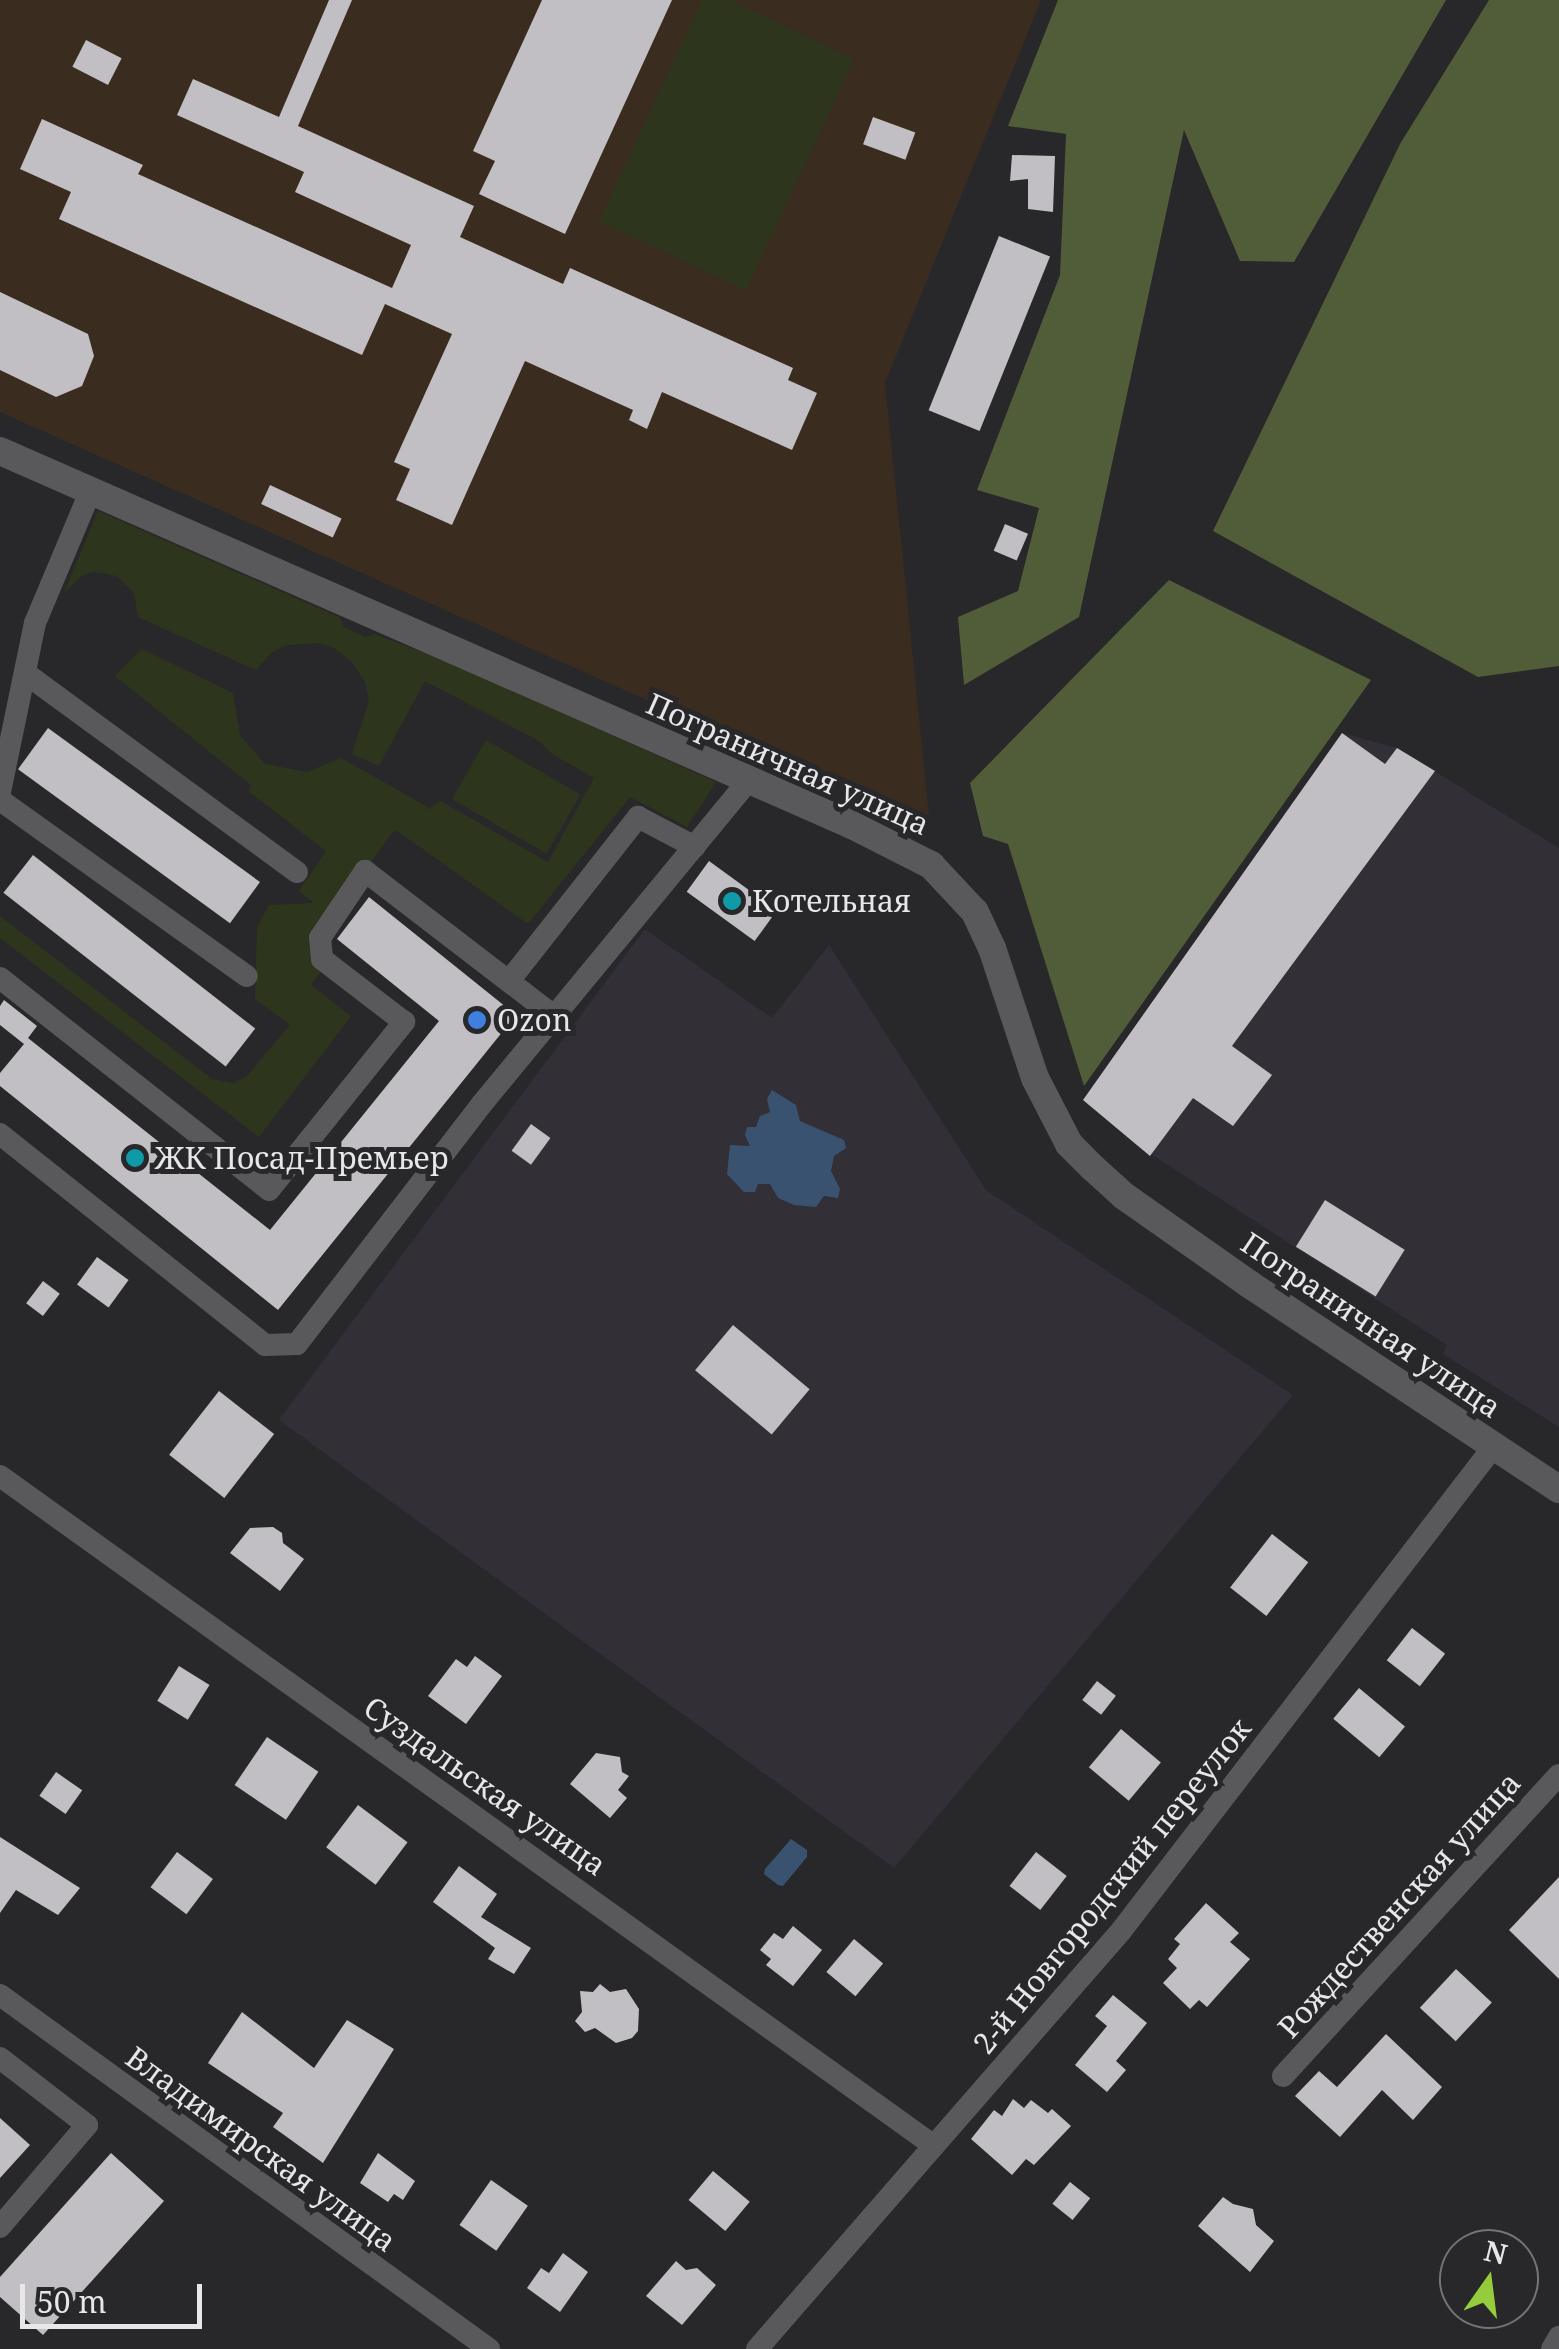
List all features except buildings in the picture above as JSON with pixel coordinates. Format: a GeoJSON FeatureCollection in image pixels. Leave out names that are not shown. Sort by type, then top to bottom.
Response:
{"type":"FeatureCollection","features":[{"type":"Feature","properties":{"kind":"street","name":"Пограничная улица"},"geometry":{"type":"LineString","coordinates":[[0,451],[904,850],[954,886],[975,912],[992,948],[1035,1078],[1069,1144],[1124,1196],[1559,1489]]}},
{"type":"Feature","properties":{"kind":"street"},"geometry":{"type":"LineString","coordinates":[[90,492],[35,623],[0,796],[247,976]]}},
{"type":"Feature","properties":{"kind":"street"},"geometry":{"type":"LineString","coordinates":[[25,673],[296,872]]}},
{"type":"Feature","properties":{"kind":"street"},"geometry":{"type":"LineString","coordinates":[[0,1134],[265,1345],[297,1344],[554,1016],[748,780]]}},
{"type":"Feature","properties":{"kind":"street"},"geometry":{"type":"LineString","coordinates":[[509,981],[638,816],[694,847]]}},
{"type":"Feature","properties":{"kind":"street"},"geometry":{"type":"LineString","coordinates":[[0,978],[269,1190],[404,1022],[322,960],[320,938],[365,871],[554,1016]]}},
{"type":"Feature","properties":{"kind":"street","name":"2-й Новгородский переулок"},"geometry":{"type":"LineString","coordinates":[[757,2349],[1121,1931],[1494,1446]]}},
{"type":"Feature","properties":{"kind":"street","name":"Суздальская улица"},"geometry":{"type":"LineString","coordinates":[[0,1476],[934,2146]]}},
{"type":"Feature","properties":{"kind":"street","name":"Рождественская улица"},"geometry":{"type":"LineString","coordinates":[[1282,2076],[1559,1774]]}},
{"type":"Feature","properties":{"kind":"street","name":"Владимирская улица"},"geometry":{"type":"LineString","coordinates":[[0,1995],[488,2349]]}},
{"type":"Feature","properties":{"kind":"street"},"geometry":{"type":"LineString","coordinates":[[0,2058],[87,2125],[0,2228]]}},
{"type":"Feature","properties":{"kind":"street"},"geometry":{"type":"LineString","coordinates":[[1552,2349],[1559,2337]]}},
{"type":"Feature","properties":{"kind":"shaded area"},"geometry":{"type":"Polygon","coordinates":[[[0,0],[1041,0],[885,383],[930,826],[0,412],[0,0]]]}},
{"type":"Feature","properties":{"kind":"shaded area"},"geometry":{"type":"Polygon","coordinates":[[[1342,733],[1397,748],[1559,848],[1559,1427],[1443,1354],[1447,1345],[1157,1158],[1083,1100],[1342,733]]]}},
{"type":"Feature","properties":{"kind":"shaded area"},"geometry":{"type":"Polygon","coordinates":[[[645,929],[772,1018],[829,945],[986,1190],[1293,1395],[894,1868],[279,1420],[645,929]]]}},
{"type":"Feature","properties":{"kind":"green space"},"geometry":{"type":"Polygon","coordinates":[[[702,0],[730,0],[854,59],[746,290],[599,221],[702,0]]]}},
{"type":"Feature","properties":{"kind":"green space"},"geometry":{"type":"Polygon","coordinates":[[[1058,0],[1446,0],[1294,262],[1240,261],[1184,130],[1079,617],[964,685],[958,617],[1018,591],[1039,508],[977,490],[1060,275],[1066,134],[1008,126],[1058,0]]]}},
{"type":"Feature","properties":{"kind":"green space"},"geometry":{"type":"Polygon","coordinates":[[[1489,0],[1559,0],[1559,666],[1478,677],[1213,531],[1400,144],[1489,0]]]}},
{"type":"Feature","properties":{"kind":"green space"},"geometry":{"type":"Polygon","coordinates":[[[98,511],[339,617],[344,627],[365,637],[374,634],[446,661],[716,782],[687,827],[630,797],[528,924],[396,830],[392,833],[332,915],[321,971],[311,985],[351,1016],[259,1137],[0,938],[0,916],[212,1079],[233,1083],[246,1077],[290,1025],[255,999],[257,927],[269,905],[314,903],[299,891],[326,851],[248,791],[251,785],[115,676],[142,649],[233,693],[240,735],[265,764],[307,772],[341,758],[428,807],[424,811],[440,801],[548,862],[594,778],[552,754],[539,741],[425,681],[379,766],[352,754],[369,701],[365,682],[352,662],[334,648],[319,643],[287,645],[272,652],[256,670],[138,617],[134,593],[117,576],[93,572],[81,576],[64,593],[98,511]]]}},
{"type":"Feature","properties":{"kind":"green space"},"geometry":{"type":"Polygon","coordinates":[[[1169,580],[1371,680],[1084,1086],[1008,844],[983,836],[970,783],[1169,580]]]}},
{"type":"Feature","properties":{"kind":"green space"},"geometry":{"type":"Polygon","coordinates":[[[486,740],[580,794],[546,853],[452,799],[486,740]]]}},
{"type":"Feature","properties":{"kind":"water"},"geometry":{"type":"Polygon","coordinates":[[[772,1090],[796,1105],[800,1121],[844,1140],[846,1148],[834,1156],[831,1171],[840,1189],[838,1198],[824,1196],[816,1207],[794,1205],[778,1198],[770,1184],[758,1184],[755,1192],[744,1192],[727,1174],[730,1145],[750,1146],[745,1135],[747,1127],[756,1127],[760,1116],[770,1112],[767,1099],[772,1090]]]}},
{"type":"Feature","properties":{"kind":"water"},"geometry":{"type":"Polygon","coordinates":[[[791,1839],[807,1850],[807,1857],[783,1886],[778,1885],[764,1874],[765,1869],[791,1839]]]}},
{"type":"Feature","properties":{"kind":"place","name":"Котельная"},"geometry":{"type":"Point","coordinates":[732,901]}},
{"type":"Feature","properties":{"kind":"place","name":"Ozon"},"geometry":{"type":"Point","coordinates":[477,1020]}},
{"type":"Feature","properties":{"kind":"place","name":"ЖК Посад-Премьер"},"geometry":{"type":"Point","coordinates":[135,1158]}}]}
